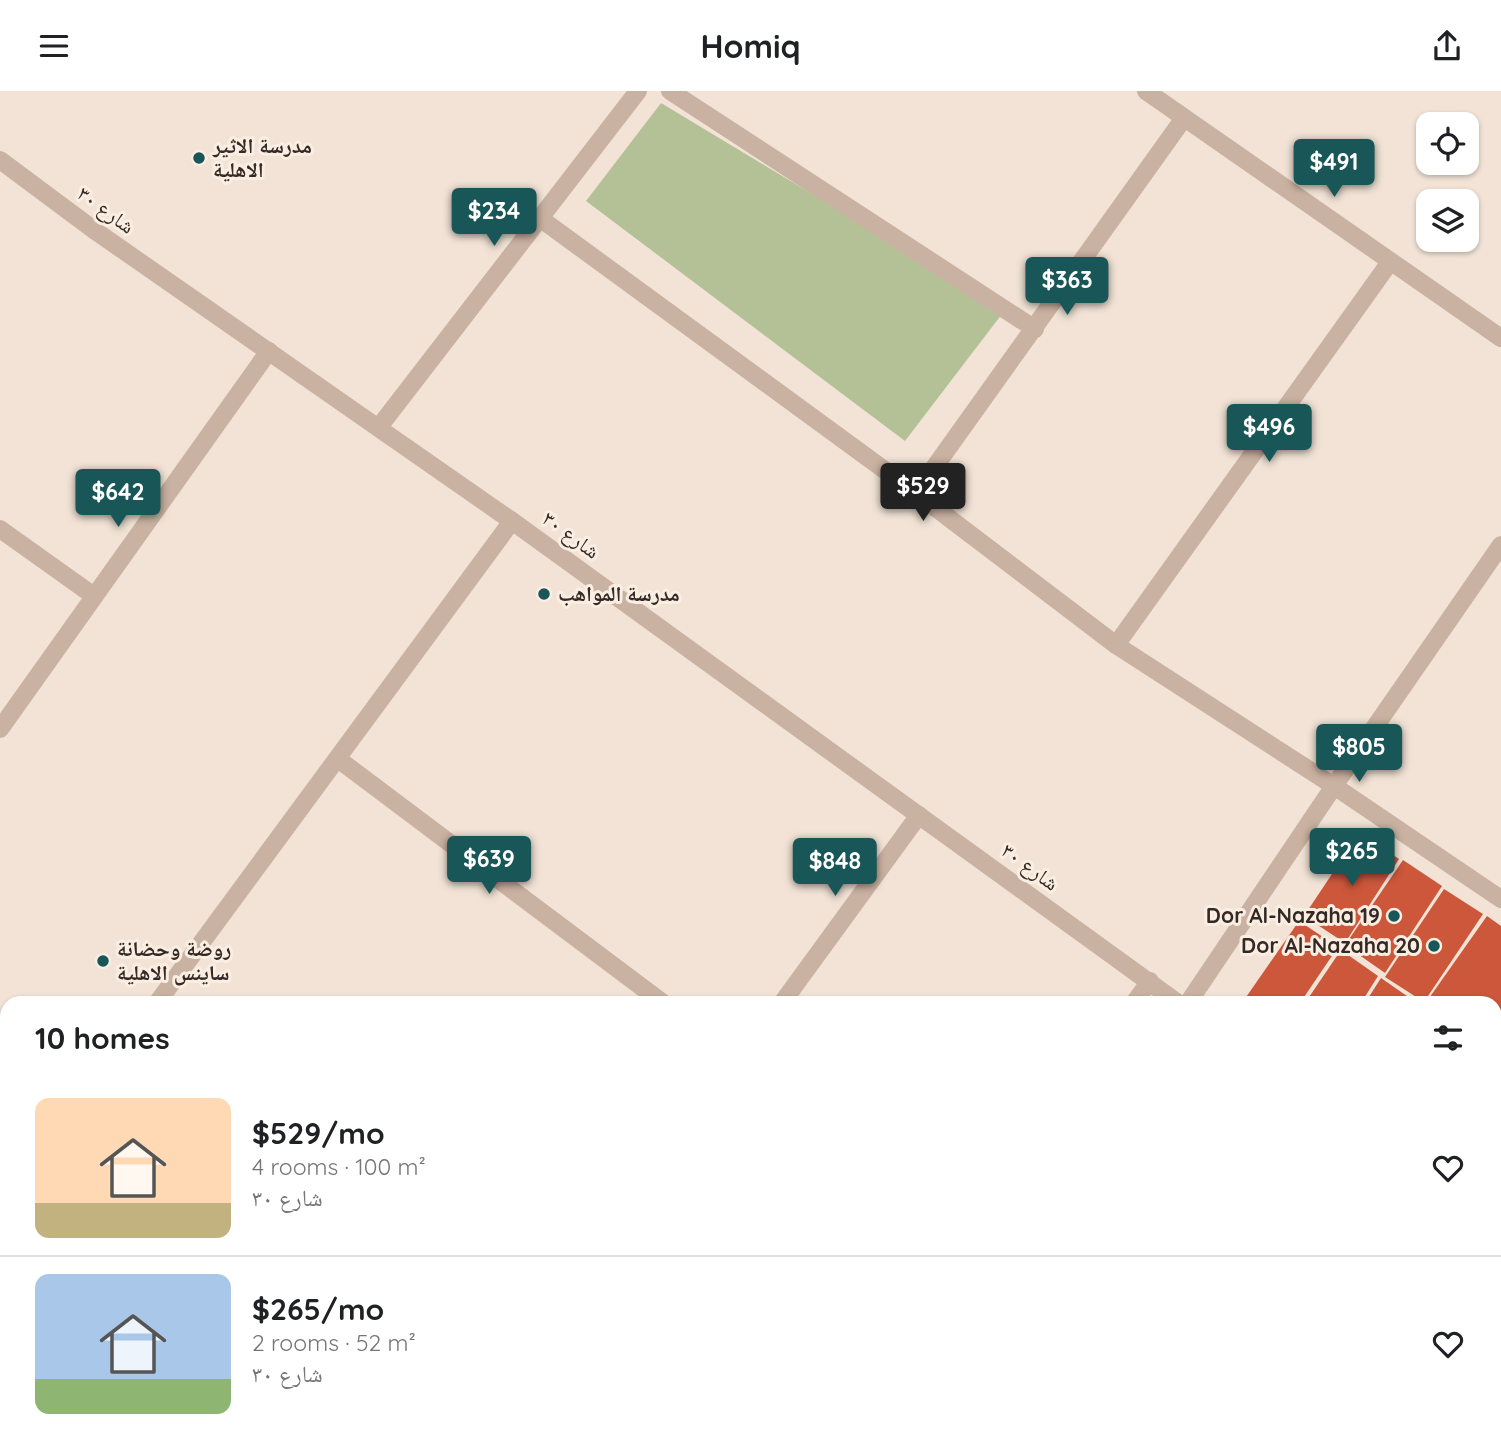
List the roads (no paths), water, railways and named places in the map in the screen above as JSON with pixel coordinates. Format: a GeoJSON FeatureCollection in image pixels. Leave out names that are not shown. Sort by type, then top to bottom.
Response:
{"type":"FeatureCollection","features":[{"type":"Feature","properties":{"kind":"street"},"geometry":{"type":"LineString","coordinates":[[379,427],[638,91]]}},
{"type":"Feature","properties":{"kind":"street"},"geometry":{"type":"LineString","coordinates":[[670,91],[1035,329]]}},
{"type":"Feature","properties":{"kind":"street"},"geometry":{"type":"LineString","coordinates":[[1146,91],[1501,338]]}},
{"type":"Feature","properties":{"kind":"street"},"geometry":{"type":"LineString","coordinates":[[916,493],[1184,118]]}},
{"type":"Feature","properties":{"kind":"street","name":"شارع ٣٠"},"geometry":{"type":"LineString","coordinates":[[0,160],[94,230],[512,521],[1169,996]]}},
{"type":"Feature","properties":{"kind":"street"},"geometry":{"type":"LineString","coordinates":[[541,219],[916,493],[1116,645],[1334,786],[1501,899]]}},
{"type":"Feature","properties":{"kind":"street"},"geometry":{"type":"LineString","coordinates":[[1116,645],[1390,261]]}},
{"type":"Feature","properties":{"kind":"street"},"geometry":{"type":"LineString","coordinates":[[0,729],[269,351]]}},
{"type":"Feature","properties":{"kind":"street"},"geometry":{"type":"LineString","coordinates":[[163,996],[512,521]]}},
{"type":"Feature","properties":{"kind":"street"},"geometry":{"type":"LineString","coordinates":[[0,529],[94,596]]}},
{"type":"Feature","properties":{"kind":"street"},"geometry":{"type":"LineString","coordinates":[[1193,996],[1501,545]]}},
{"type":"Feature","properties":{"kind":"street"},"geometry":{"type":"LineString","coordinates":[[338,759],[654,996]]}},
{"type":"Feature","properties":{"kind":"street"},"geometry":{"type":"LineString","coordinates":[[787,996],[919,815]]}},
{"type":"Feature","properties":{"kind":"street"},"geometry":{"type":"LineString","coordinates":[[1139,996],[1150,981]]}},
{"type":"Feature","properties":{"kind":"place","name":"مدرسة الاثير الاهلية"},"geometry":{"type":"Point","coordinates":[199,158]}},
{"type":"Feature","properties":{"kind":"place","name":"مدرسة المواهب"},"geometry":{"type":"Point","coordinates":[544,594]}},
{"type":"Feature","properties":{"kind":"place","name":"Dor Al-Nazaha 19"},"geometry":{"type":"Point","coordinates":[1394,916]}},
{"type":"Feature","properties":{"kind":"place","name":"Dor Al-Nazaha 20"},"geometry":{"type":"Point","coordinates":[1434,946]}},
{"type":"Feature","properties":{"kind":"place","name":"روضة وحضانة ساينس الاهلية"},"geometry":{"type":"Point","coordinates":[103,961]}}]}
